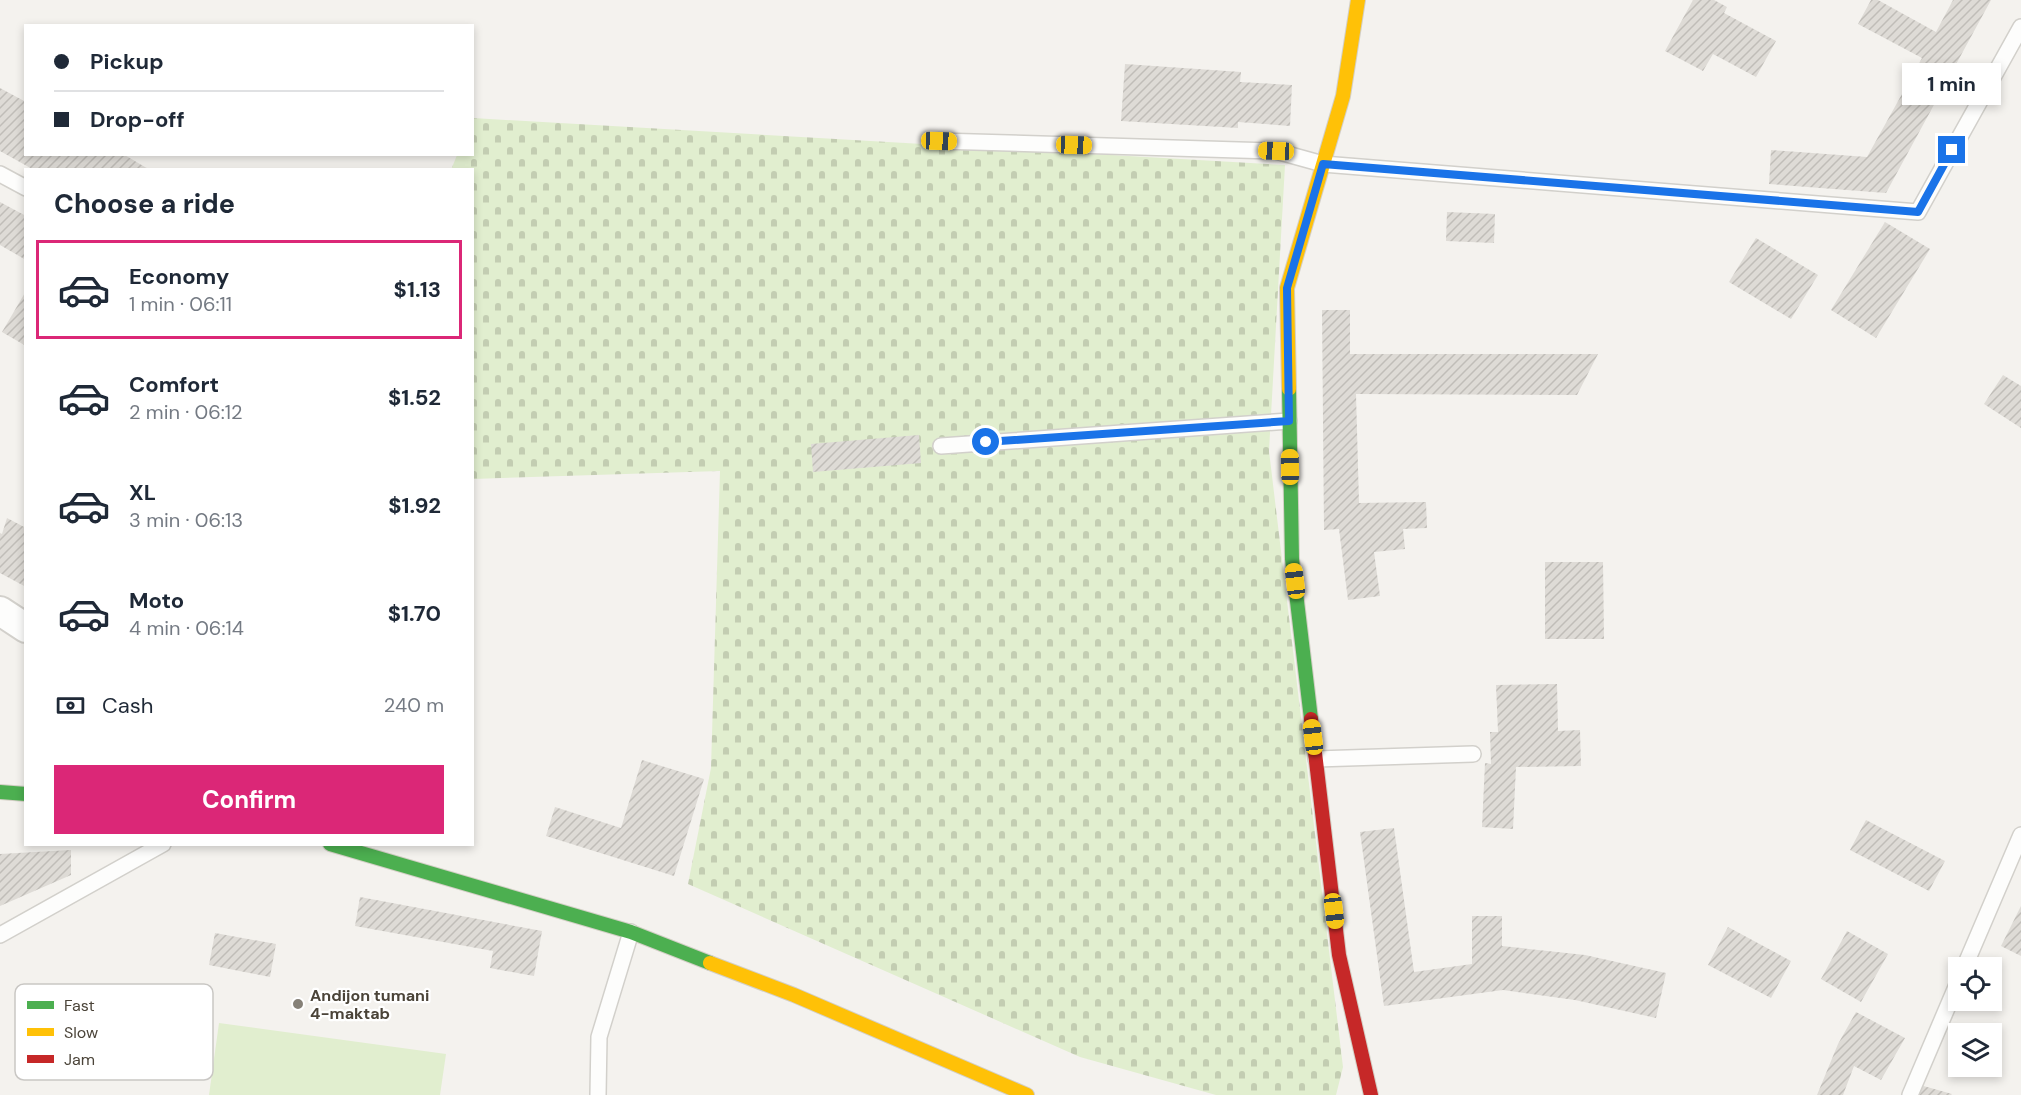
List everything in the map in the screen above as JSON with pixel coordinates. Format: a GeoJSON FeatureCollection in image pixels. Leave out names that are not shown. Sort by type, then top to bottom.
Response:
{"type":"FeatureCollection","features":[{"type":"Feature","properties":{"kind":"street"},"geometry":{"type":"LineString","coordinates":[[1358,0],[1343,96],[1287,288],[1292,559],[1339,955],[1371,1095]]}},
{"type":"Feature","properties":{"kind":"street"},"geometry":{"type":"LineString","coordinates":[[0,611],[24,627]]}},
{"type":"Feature","properties":{"kind":"street"},"geometry":{"type":"LineString","coordinates":[[0,792],[24,794]]}},
{"type":"Feature","properties":{"kind":"street"},"geometry":{"type":"LineString","coordinates":[[337,846],[631,932],[794,995],[1027,1095]]}},
{"type":"Feature","properties":{"kind":"lane"},"geometry":{"type":"LineString","coordinates":[[939,141],[1276,151],[1323,164],[1918,212],[2021,27]]}},
{"type":"Feature","properties":{"kind":"lane"},"geometry":{"type":"LineString","coordinates":[[0,174],[24,187]]}},
{"type":"Feature","properties":{"kind":"lane"},"geometry":{"type":"LineString","coordinates":[[941,446],[1289,421]]}},
{"type":"Feature","properties":{"kind":"lane"},"geometry":{"type":"LineString","coordinates":[[1316,759],[1473,754]]}},
{"type":"Feature","properties":{"kind":"lane"},"geometry":{"type":"LineString","coordinates":[[1969,957],[2021,835]]}},
{"type":"Feature","properties":{"kind":"lane"},"geometry":{"type":"LineString","coordinates":[[0,935],[159,846]]}},
{"type":"Feature","properties":{"kind":"lane"},"geometry":{"type":"LineString","coordinates":[[598,1095],[599,1036],[631,932]]}},
{"type":"Feature","properties":{"kind":"lane"},"geometry":{"type":"LineString","coordinates":[[1910,1095],[1948,1006]]}},
{"type":"Feature","properties":{"kind":"green space"},"geometry":{"type":"Polygon","coordinates":[[[474,118],[1285,165],[1269,451],[1343,1067],[1336,1095],[1216,1095],[1080,1057],[688,884],[711,768],[720,471],[474,479],[474,168],[452,168],[457,156],[474,156],[474,118]]]}},
{"type":"Feature","properties":{"kind":"green space"},"geometry":{"type":"Polygon","coordinates":[[[219,1023],[446,1054],[440,1095],[209,1095],[211,1080],[213,1080],[219,1023]]]}},
{"type":"Feature","properties":{"kind":"building"},"geometry":{"type":"Polygon","coordinates":[[[1693,0],[1714,0],[1727,7],[1724,13],[1776,41],[1756,77],[1713,54],[1703,71],[1665,51],[1693,0]]]}},
{"type":"Feature","properties":{"kind":"building"},"geometry":{"type":"Polygon","coordinates":[[[1871,0],[1878,0],[1936,32],[1953,0],[1991,0],[1886,193],[1769,184],[1771,150],[1867,157],[1922,58],[1858,24],[1871,0]]]}},
{"type":"Feature","properties":{"kind":"building"},"geometry":{"type":"Polygon","coordinates":[[[1125,64],[1241,72],[1240,82],[1292,85],[1290,126],[1238,122],[1238,128],[1121,121],[1125,64]]]}},
{"type":"Feature","properties":{"kind":"building"},"geometry":{"type":"Polygon","coordinates":[[[0,88],[24,101],[24,156],[126,156],[147,168],[30,168],[0,151],[0,88]]]}},
{"type":"Feature","properties":{"kind":"building"},"geometry":{"type":"Polygon","coordinates":[[[0,202],[24,215],[24,259],[0,245],[0,202]]]}},
{"type":"Feature","properties":{"kind":"building"},"geometry":{"type":"Polygon","coordinates":[[[1447,212],[1495,214],[1494,243],[1446,241],[1447,212]]]}},
{"type":"Feature","properties":{"kind":"building"},"geometry":{"type":"Polygon","coordinates":[[[1885,222],[1930,249],[1876,338],[1831,310],[1885,222]]]}},
{"type":"Feature","properties":{"kind":"building"},"geometry":{"type":"Polygon","coordinates":[[[1756,238],[1818,275],[1791,319],[1729,282],[1756,238]]]}},
{"type":"Feature","properties":{"kind":"building"},"geometry":{"type":"Polygon","coordinates":[[[24,294],[24,345],[2,332],[24,294]]]}},
{"type":"Feature","properties":{"kind":"building"},"geometry":{"type":"Polygon","coordinates":[[[1322,310],[1350,310],[1350,354],[1598,354],[1577,395],[1356,394],[1359,503],[1426,502],[1427,528],[1403,529],[1405,549],[1374,552],[1380,596],[1348,600],[1339,529],[1324,530],[1322,310]]]}},
{"type":"Feature","properties":{"kind":"building"},"geometry":{"type":"Polygon","coordinates":[[[2003,375],[2021,386],[2021,428],[1984,404],[2003,375]]]}},
{"type":"Feature","properties":{"kind":"building"},"geometry":{"type":"Polygon","coordinates":[[[919,435],[921,463],[813,472],[811,444],[919,435]]]}},
{"type":"Feature","properties":{"kind":"building"},"geometry":{"type":"Polygon","coordinates":[[[7,518],[24,527],[24,586],[0,573],[0,533],[2,534],[7,518]]]}},
{"type":"Feature","properties":{"kind":"building"},"geometry":{"type":"Polygon","coordinates":[[[1545,562],[1603,562],[1604,639],[1545,639],[1545,562]]]}},
{"type":"Feature","properties":{"kind":"building"},"geometry":{"type":"Polygon","coordinates":[[[1557,684],[1558,731],[1580,730],[1581,766],[1516,767],[1513,829],[1482,827],[1485,763],[1491,764],[1490,732],[1498,732],[1496,685],[1557,684]]]}},
{"type":"Feature","properties":{"kind":"building"},"geometry":{"type":"Polygon","coordinates":[[[642,760],[704,779],[674,876],[546,836],[555,807],[621,828],[642,760]]]}},
{"type":"Feature","properties":{"kind":"building"},"geometry":{"type":"Polygon","coordinates":[[[1866,820],[1945,861],[1929,891],[1850,850],[1866,820]]]}},
{"type":"Feature","properties":{"kind":"building"},"geometry":{"type":"Polygon","coordinates":[[[1394,828],[1414,972],[1472,964],[1472,916],[1502,916],[1502,946],[1585,955],[1666,973],[1656,1018],[1575,1000],[1503,990],[1384,1006],[1360,832],[1394,828]]]}},
{"type":"Feature","properties":{"kind":"building"},"geometry":{"type":"Polygon","coordinates":[[[71,850],[71,875],[0,906],[0,854],[71,850]]]}},
{"type":"Feature","properties":{"kind":"building"},"geometry":{"type":"Polygon","coordinates":[[[360,897],[542,931],[534,976],[490,968],[493,951],[355,926],[360,897]]]}},
{"type":"Feature","properties":{"kind":"building"},"geometry":{"type":"Polygon","coordinates":[[[2021,906],[2021,956],[2001,946],[2021,906]]]}},
{"type":"Feature","properties":{"kind":"building"},"geometry":{"type":"Polygon","coordinates":[[[1728,927],[1791,961],[1771,998],[1708,965],[1728,927]]]}},
{"type":"Feature","properties":{"kind":"building"},"geometry":{"type":"Polygon","coordinates":[[[1847,931],[1888,954],[1861,1002],[1821,979],[1847,931]]]}},
{"type":"Feature","properties":{"kind":"building"},"geometry":{"type":"Polygon","coordinates":[[[215,933],[276,944],[270,977],[209,965],[215,933]]]}},
{"type":"Feature","properties":{"kind":"building"},"geometry":{"type":"Polygon","coordinates":[[[1856,1012],[1905,1038],[1881,1080],[1854,1066],[1843,1095],[1817,1095],[1838,1044],[1856,1012]]]}},
{"type":"Feature","properties":{"kind":"building"},"geometry":{"type":"Polygon","coordinates":[[[1920,1085],[1952,1094],[1917,1095],[1920,1085]]]}},
{"type":"Feature","properties":{"kind":"traffic: fast"},"geometry":{"type":"LineString","coordinates":[[1289,389],[1292,559],[1311,719]]}},
{"type":"Feature","properties":{"kind":"traffic: fast"},"geometry":{"type":"LineString","coordinates":[[0,792],[24,794]]}},
{"type":"Feature","properties":{"kind":"traffic: fast"},"geometry":{"type":"LineString","coordinates":[[337,846],[631,932],[710,963]]}},
{"type":"Feature","properties":{"kind":"traffic: slow"},"geometry":{"type":"LineString","coordinates":[[1289,389],[1287,288],[1343,96],[1358,0]]}},
{"type":"Feature","properties":{"kind":"traffic: slow"},"geometry":{"type":"LineString","coordinates":[[710,963],[794,995],[1027,1095]]}},
{"type":"Feature","properties":{"kind":"traffic: jam"},"geometry":{"type":"LineString","coordinates":[[1311,719],[1339,955],[1371,1095]]}},
{"type":"Feature","properties":{"kind":"place","name":"Andijon tumani 4-maktab"},"geometry":{"type":"Point","coordinates":[298,1004]}},
{"type":"Feature","properties":{"kind":"route"},"geometry":{"type":"LineString","coordinates":[[986,442],[1289,421],[1287,288],[1323,164],[1918,212],[1952,150]]}}]}
